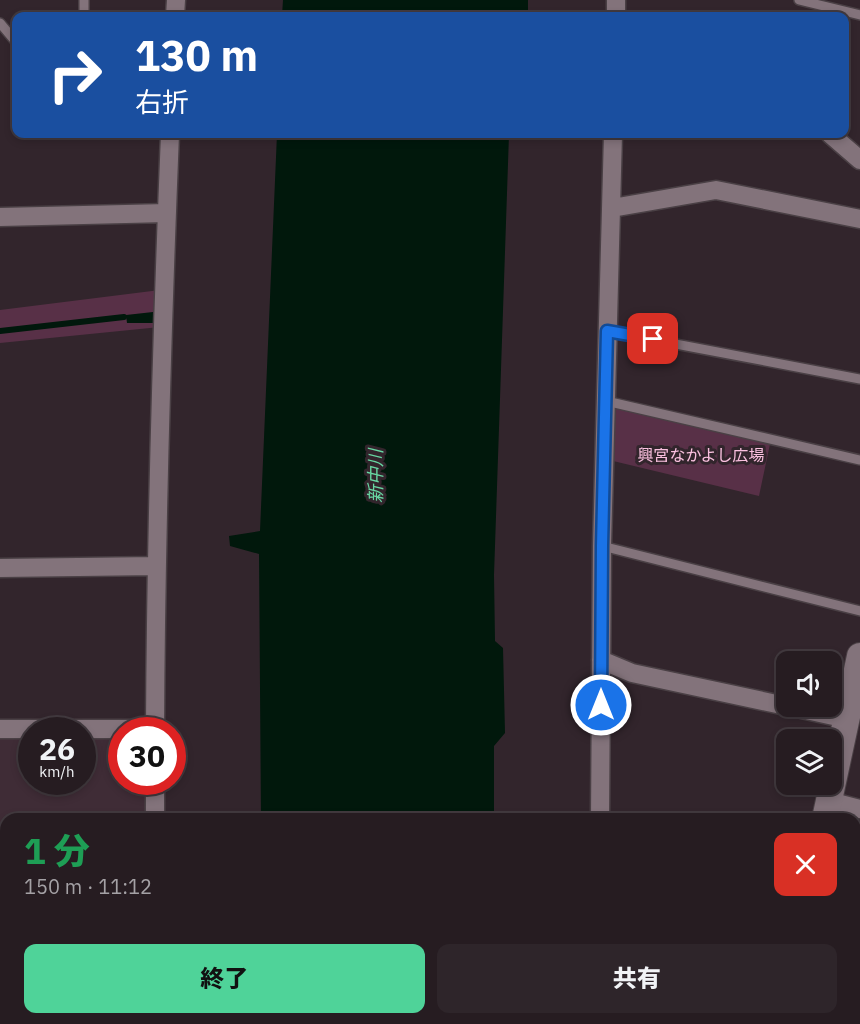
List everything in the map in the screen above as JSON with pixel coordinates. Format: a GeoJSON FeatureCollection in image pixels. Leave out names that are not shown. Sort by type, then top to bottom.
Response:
{"type":"FeatureCollection","features":[{"type":"Feature","properties":{"kind":"street"},"geometry":{"type":"LineString","coordinates":[[155,717],[156,566],[170,138]]}},
{"type":"Feature","properties":{"kind":"street"},"geometry":{"type":"LineString","coordinates":[[600,813],[602,546],[613,138]]}},
{"type":"Feature","properties":{"kind":"street"},"geometry":{"type":"LineString","coordinates":[[835,138],[860,159]]}},
{"type":"Feature","properties":{"kind":"street"},"geometry":{"type":"LineString","coordinates":[[612,208],[716,190],[860,219]]}},
{"type":"Feature","properties":{"kind":"street"},"geometry":{"type":"LineString","coordinates":[[0,217],[166,213]]}},
{"type":"Feature","properties":{"kind":"street"},"geometry":{"type":"LineString","coordinates":[[0,568],[156,566]]}},
{"type":"Feature","properties":{"kind":"street"},"geometry":{"type":"LineString","coordinates":[[860,656],[827,810],[860,809]]}},
{"type":"Feature","properties":{"kind":"street"},"geometry":{"type":"LineString","coordinates":[[601,660],[632,673],[776,704]]}},
{"type":"Feature","properties":{"kind":"street"},"geometry":{"type":"LineString","coordinates":[[837,717],[846,719]]}},
{"type":"Feature","properties":{"kind":"street"},"geometry":{"type":"LineString","coordinates":[[0,729],[108,730]]}},
{"type":"Feature","properties":{"kind":"street"},"geometry":{"type":"LineString","coordinates":[[155,795],[155,813]]}},
{"type":"Feature","properties":{"kind":"lane"},"geometry":{"type":"LineString","coordinates":[[799,0],[848,12]]}},
{"type":"Feature","properties":{"kind":"lane"},"geometry":{"type":"LineString","coordinates":[[0,23],[12,37]]}},
{"type":"Feature","properties":{"kind":"lane"},"geometry":{"type":"LineString","coordinates":[[607,331],[860,379]]}},
{"type":"Feature","properties":{"kind":"lane"},"geometry":{"type":"LineString","coordinates":[[606,401],[860,460]]}},
{"type":"Feature","properties":{"kind":"lane"},"geometry":{"type":"LineString","coordinates":[[602,546],[860,611]]}},
{"type":"Feature","properties":{"kind":"shaded area"},"geometry":{"type":"Polygon","coordinates":[[[0,734],[18,734],[18,795],[96,795],[96,734],[108,734],[108,795],[150,795],[150,813],[0,813],[0,734]]]}},
{"type":"Feature","properties":{"kind":"green space"},"geometry":{"type":"Polygon","coordinates":[[[160,290],[160,327],[0,343],[0,310],[160,290]]]}},
{"type":"Feature","properties":{"kind":"green space","name":"興宮なかよし広場"},"geometry":{"type":"Polygon","coordinates":[[[611,406],[770,444],[759,496],[609,460],[611,406]]]}},
{"type":"Feature","properties":{"kind":"water"},"geometry":{"type":"Polygon","coordinates":[[[283,0],[528,0],[528,12],[282,12],[283,0]]]}},
{"type":"Feature","properties":{"kind":"water","name":"新中川"},"geometry":{"type":"Polygon","coordinates":[[[277,138],[509,138],[494,575],[495,641],[503,648],[505,733],[494,746],[494,813],[261,813],[259,554],[230,546],[229,536],[260,531],[277,138]]]}},
{"type":"Feature","properties":{"kind":"water"},"geometry":{"type":"Polygon","coordinates":[[[153,312],[158,314],[156,323],[127,323],[126,315],[153,312]]]}},
{"type":"Feature","properties":{"kind":"waterway"},"geometry":{"type":"LineString","coordinates":[[0,331],[124,317]]}},
{"type":"Feature","properties":{"kind":"route"},"geometry":{"type":"LineString","coordinates":[[601,705],[607,331],[653,339]]}}]}
